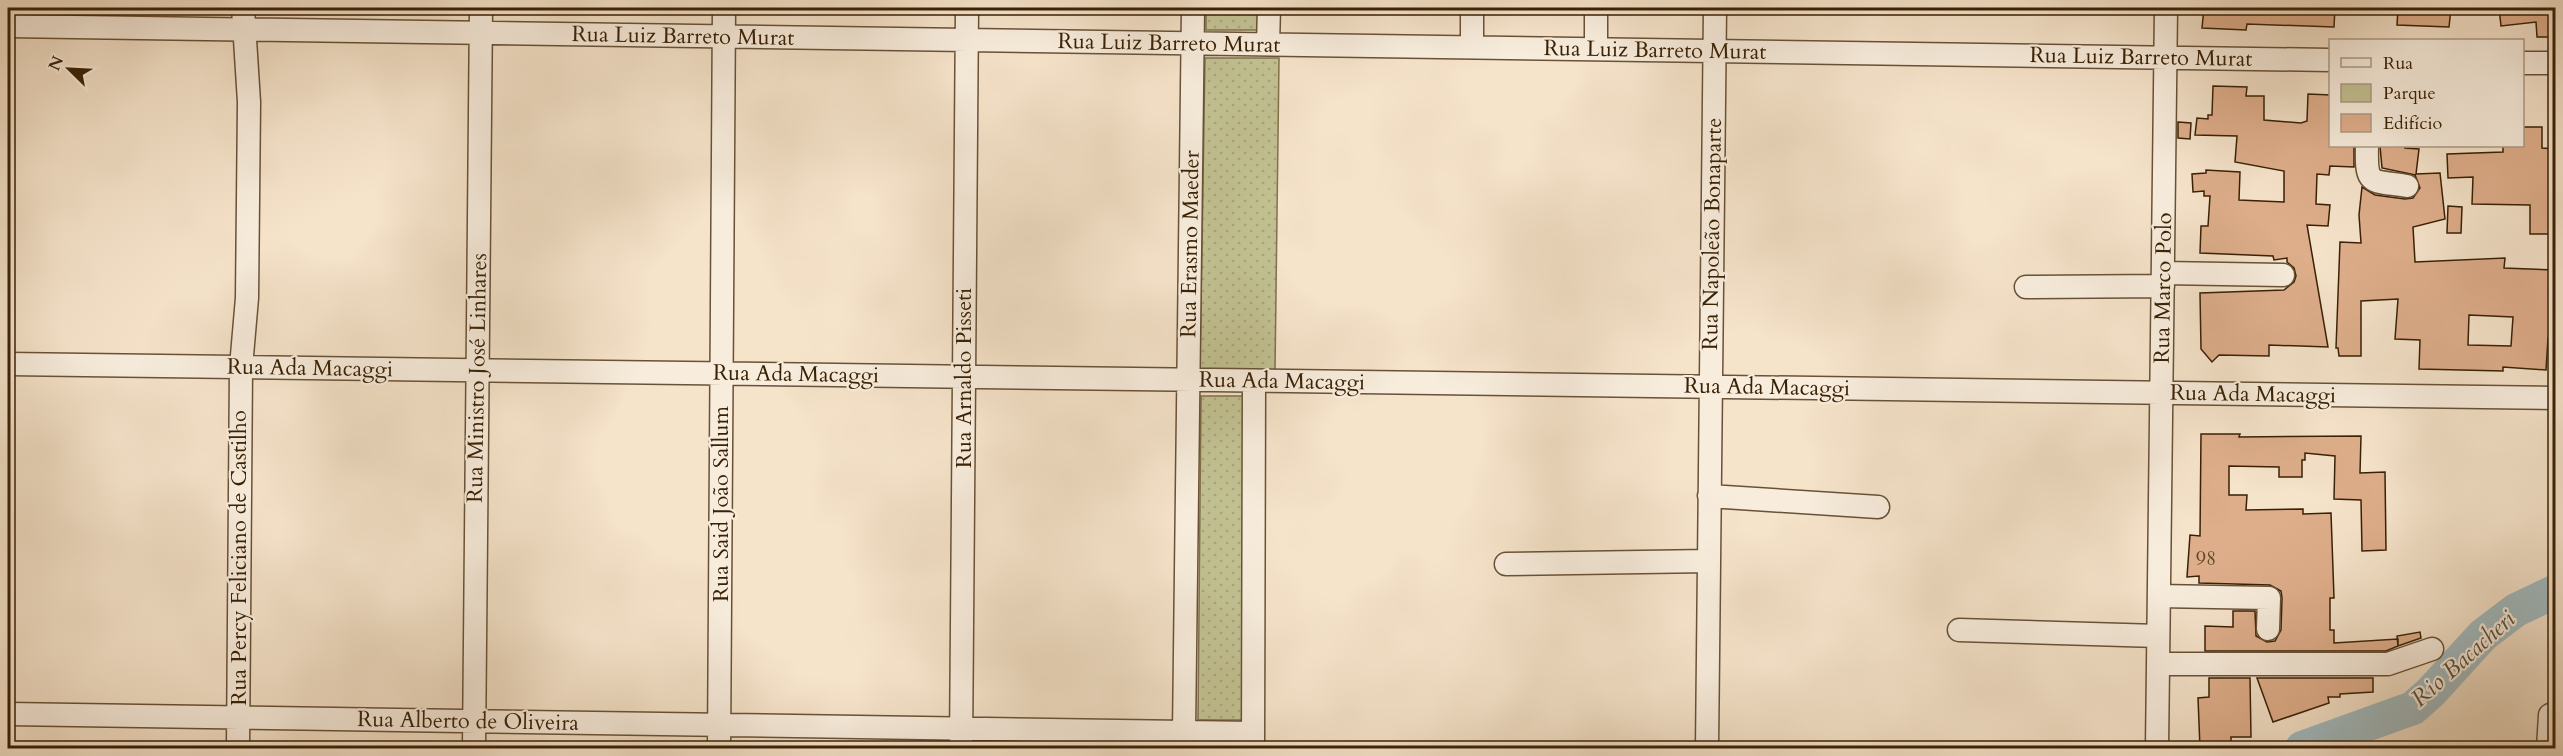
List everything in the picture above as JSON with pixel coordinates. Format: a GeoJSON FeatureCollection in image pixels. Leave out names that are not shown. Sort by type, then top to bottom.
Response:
{"type":"FeatureCollection","features":[{"type":"Feature","properties":{"kind":"street","name":"Rua Ministro José Linhares"},"geometry":{"type":"LineString","coordinates":[[474,748],[481,8]]}},
{"type":"Feature","properties":{"kind":"street","name":"Rua Said João Sallum"},"geometry":{"type":"LineString","coordinates":[[719,748],[724,8]]}},
{"type":"Feature","properties":{"kind":"street","name":"Rua Arnaldo Pisseti"},"geometry":{"type":"LineString","coordinates":[[961,739],[967,8]]}},
{"type":"Feature","properties":{"kind":"street","name":"Rua Erasmo Maeder"},"geometry":{"type":"LineString","coordinates":[[1184,732],[1193,8]]}},
{"type":"Feature","properties":{"kind":"street"},"geometry":{"type":"LineString","coordinates":[[1268,44],[1269,8]]}},
{"type":"Feature","properties":{"kind":"street"},"geometry":{"type":"LineString","coordinates":[[1472,8],[1472,47]]}},
{"type":"Feature","properties":{"kind":"street"},"geometry":{"type":"LineString","coordinates":[[1596,8],[1596,50]]}},
{"type":"Feature","properties":{"kind":"street","name":"Rua Napoleão Bonaparte"},"geometry":{"type":"LineString","coordinates":[[1707,748],[1714,8]]}},
{"type":"Feature","properties":{"kind":"street","name":"Rua Marco Polo"},"geometry":{"type":"LineString","coordinates":[[2157,748],[2166,8]]}},
{"type":"Feature","properties":{"kind":"street","name":"Rua Luiz Barreto Murat"},"geometry":{"type":"LineString","coordinates":[[8,26],[243,19],[481,33],[2329,60]]}},
{"type":"Feature","properties":{"kind":"street","name":"Rua Percy Feliciano de Castilho"},"geometry":{"type":"LineString","coordinates":[[238,748],[241,367],[232,284],[234,107],[243,19]]}},
{"type":"Feature","properties":{"kind":"street"},"geometry":{"type":"LineString","coordinates":[[2524,63],[2556,63]]}},
{"type":"Feature","properties":{"kind":"street"},"geometry":{"type":"LineString","coordinates":[[2367,147],[2366,172],[2369,177],[2375,181],[2407,186]]}},
{"type":"Feature","properties":{"kind":"street"},"geometry":{"type":"LineString","coordinates":[[2026,287],[2283,275]]}},
{"type":"Feature","properties":{"kind":"street","name":"Rua Ada Macaggi"},"geometry":{"type":"LineString","coordinates":[[8,364],[2556,398]]}},
{"type":"Feature","properties":{"kind":"street"},"geometry":{"type":"LineString","coordinates":[[1253,741],[1254,381]]}},
{"type":"Feature","properties":{"kind":"street"},"geometry":{"type":"LineString","coordinates":[[1709,496],[1878,507]]}},
{"type":"Feature","properties":{"kind":"street"},"geometry":{"type":"LineString","coordinates":[[1506,564],[1709,561]]}},
{"type":"Feature","properties":{"kind":"street"},"geometry":{"type":"LineString","coordinates":[[2159,596],[2269,598],[2268,630]]}},
{"type":"Feature","properties":{"kind":"street"},"geometry":{"type":"LineString","coordinates":[[1959,630],[2158,636]]}},
{"type":"Feature","properties":{"kind":"street"},"geometry":{"type":"LineString","coordinates":[[2158,664],[2388,664],[2432,649]]}},
{"type":"Feature","properties":{"kind":"street","name":"Rua Alberto de Oliveira"},"geometry":{"type":"LineString","coordinates":[[8,714],[719,725],[961,739],[1184,732],[1253,741]]}},
{"type":"Feature","properties":{"kind":"street"},"geometry":{"type":"LineString","coordinates":[[2548,748],[2550,715]]}},
{"type":"Feature","properties":{"kind":"green space"},"geometry":{"type":"Polygon","coordinates":[[[1206,8],[1258,8],[1258,30],[1206,30],[1206,8]]]}},
{"type":"Feature","properties":{"kind":"green space"},"geometry":{"type":"Polygon","coordinates":[[[1205,58],[1279,58],[1275,371],[1200,370],[1205,58]]]}},
{"type":"Feature","properties":{"kind":"green space"},"geometry":{"type":"Polygon","coordinates":[[[1201,396],[1246,396],[1243,720],[1198,720],[1201,396]]]}},
{"type":"Feature","properties":{"kind":"building"},"geometry":{"type":"Polygon","coordinates":[[[2204,8],[2335,8],[2334,27],[2247,24],[2246,30],[2202,28],[2204,8]]]}},
{"type":"Feature","properties":{"kind":"building"},"geometry":{"type":"Polygon","coordinates":[[[2398,8],[2451,8],[2449,27],[2397,25],[2398,8]]]}},
{"type":"Feature","properties":{"kind":"building"},"geometry":{"type":"Polygon","coordinates":[[[2499,8],[2556,8],[2556,37],[2537,37],[2536,22],[2501,26],[2499,8]]]}},
{"type":"Feature","properties":{"kind":"building"},"geometry":{"type":"Polygon","coordinates":[[[2213,86],[2247,87],[2246,96],[2264,96],[2264,120],[2301,123],[2307,121],[2308,94],[2329,95],[2329,147],[2354,147],[2354,167],[2330,166],[2329,175],[2317,174],[2316,204],[2330,205],[2328,226],[2307,225],[2328,347],[2269,345],[2269,356],[2219,355],[2212,362],[2201,349],[2200,293],[2284,290],[2294,282],[2296,276],[2287,258],[2274,260],[2273,256],[2200,253],[2201,226],[2208,226],[2210,196],[2204,196],[2204,191],[2193,192],[2192,174],[2206,173],[2206,170],[2240,172],[2239,200],[2284,202],[2284,171],[2235,162],[2237,136],[2195,135],[2197,118],[2208,119],[2208,115],[2212,115],[2213,86]]]}},
{"type":"Feature","properties":{"kind":"building"},"geometry":{"type":"Polygon","coordinates":[[[2178,122],[2191,123],[2190,139],[2178,138],[2178,122]]]}},
{"type":"Feature","properties":{"kind":"building"},"geometry":{"type":"Polygon","coordinates":[[[2524,127],[2542,127],[2542,148],[2556,149],[2556,234],[2530,234],[2530,205],[2472,204],[2473,177],[2448,178],[2447,154],[2503,152],[2503,147],[2524,147],[2524,127]]]}},
{"type":"Feature","properties":{"kind":"building"},"geometry":{"type":"Polygon","coordinates":[[[2380,147],[2419,149],[2416,174],[2440,173],[2445,219],[2413,227],[2415,262],[2505,258],[2504,268],[2556,270],[2556,338],[2548,338],[2546,370],[2503,367],[2503,371],[2419,369],[2420,340],[2395,339],[2398,299],[2361,301],[2361,356],[2339,356],[2338,348],[2336,348],[2340,242],[2361,243],[2359,215],[2362,187],[2375,195],[2413,198],[2420,188],[2415,175],[2382,168],[2380,147]],[[2469,315],[2468,345],[2511,346],[2513,317],[2469,315]]]}},
{"type":"Feature","properties":{"kind":"building"},"geometry":{"type":"Polygon","coordinates":[[[2448,206],[2462,207],[2461,233],[2447,233],[2448,206]]]}},
{"type":"Feature","properties":{"kind":"building"},"geometry":{"type":"Polygon","coordinates":[[[2201,434],[2240,434],[2239,437],[2361,436],[2360,473],[2385,472],[2386,550],[2362,551],[2361,500],[2334,499],[2335,456],[2305,453],[2305,460],[2302,460],[2302,477],[2279,477],[2279,467],[2229,466],[2229,495],[2247,495],[2246,510],[2303,509],[2303,514],[2331,513],[2334,598],[2330,598],[2330,630],[2334,630],[2334,643],[2398,639],[2398,646],[2386,651],[2205,651],[2205,626],[2233,627],[2233,611],[2255,611],[2256,636],[2267,642],[2275,641],[2281,630],[2282,598],[2281,591],[2270,585],[2199,583],[2199,576],[2187,577],[2190,535],[2200,536],[2201,434]]]}},
{"type":"Feature","properties":{"kind":"building"},"geometry":{"type":"Polygon","coordinates":[[[2420,632],[2421,638],[2398,646],[2397,636],[2420,632]]]}},
{"type":"Feature","properties":{"kind":"building"},"geometry":{"type":"Polygon","coordinates":[[[2209,678],[2250,678],[2251,737],[2231,737],[2231,748],[2200,748],[2198,698],[2209,697],[2209,678]]]}},
{"type":"Feature","properties":{"kind":"building"},"geometry":{"type":"Polygon","coordinates":[[[2257,678],[2373,678],[2373,692],[2328,697],[2329,703],[2273,722],[2257,678]]]}},
{"type":"Feature","properties":{"kind":"waterway","name":"Rio Bacacheri"},"geometry":{"type":"LineString","coordinates":[[2302,748],[2413,708],[2431,692],[2483,635],[2516,610],[2556,591]]}}]}
